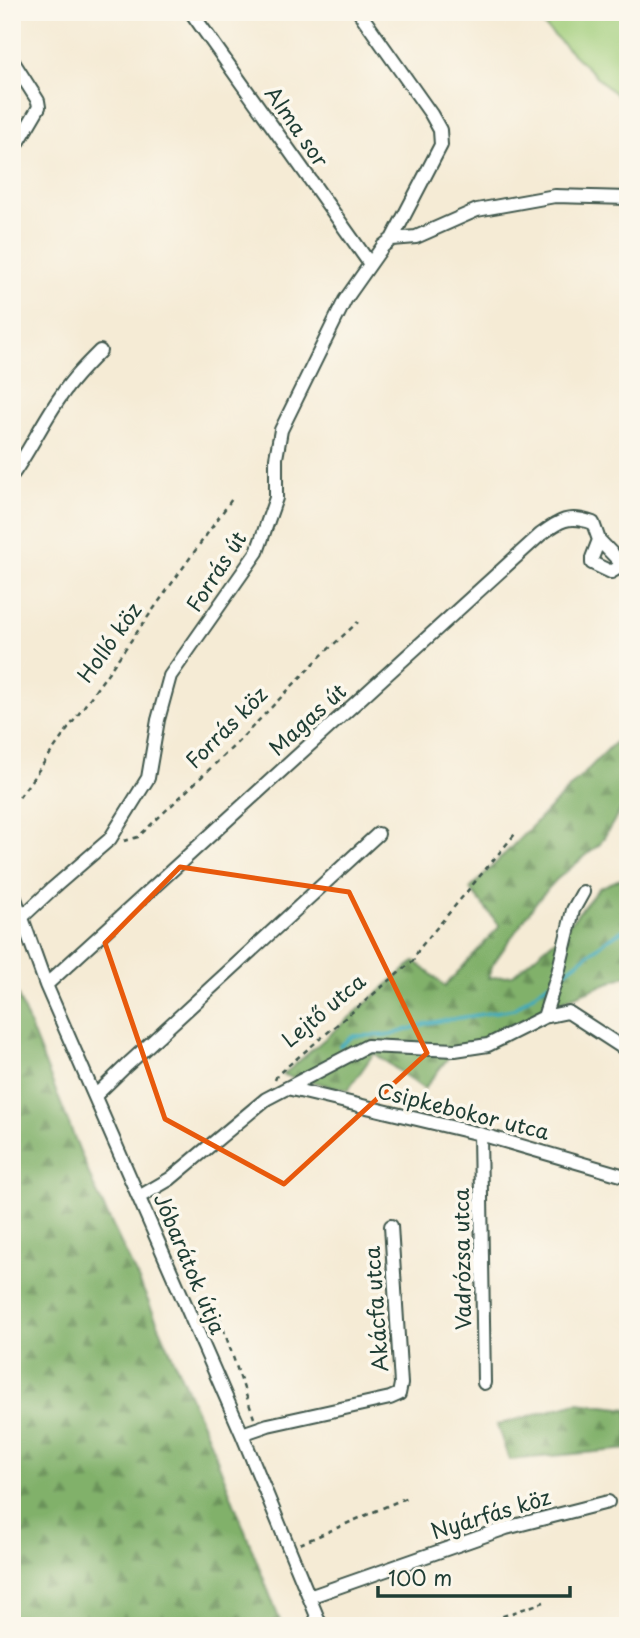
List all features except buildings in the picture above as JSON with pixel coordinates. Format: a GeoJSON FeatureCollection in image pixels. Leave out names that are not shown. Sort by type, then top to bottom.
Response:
{"type":"FeatureCollection","features":[{"type":"Feature","properties":{"kind":"street","name":"Alma sor"},"geometry":{"type":"LineString","coordinates":[[191,12],[369,264]]}},
{"type":"Feature","properties":{"kind":"street","name":"Forrás út"},"geometry":{"type":"LineString","coordinates":[[21,918],[110,839],[148,778],[158,720],[170,676],[257,552],[276,498],[276,458],[281,430],[345,300],[369,264],[391,239],[440,145],[440,130],[431,114],[359,12]]}},
{"type":"Feature","properties":{"kind":"street"},"geometry":{"type":"LineString","coordinates":[[12,60],[38,101],[39,107],[12,153]]}},
{"type":"Feature","properties":{"kind":"street"},"geometry":{"type":"LineString","coordinates":[[391,239],[416,237],[477,210],[555,196],[628,198]]}},
{"type":"Feature","properties":{"kind":"street"},"geometry":{"type":"LineString","coordinates":[[12,475],[60,397],[85,365],[100,351]]}},
{"type":"Feature","properties":{"kind":"street","name":"Magas út"},"geometry":{"type":"LineString","coordinates":[[46,985],[540,536],[559,522],[581,519],[593,523],[599,540]]}},
{"type":"Feature","properties":{"kind":"street"},"geometry":{"type":"LineString","coordinates":[[95,1096],[378,834]]}},
{"type":"Feature","properties":{"kind":"street","name":"Jóbarátok útja"},"geometry":{"type":"LineString","coordinates":[[12,890],[46,985],[242,1434],[321,1626]]}},
{"type":"Feature","properties":{"kind":"street"},"geometry":{"type":"LineString","coordinates":[[544,1017],[573,910],[583,892]]}},
{"type":"Feature","properties":{"kind":"street"},"geometry":{"type":"LineString","coordinates":[[139,1197],[170,1180],[266,1099],[367,1046],[455,1050],[488,1045],[544,1017],[568,1012],[628,1051]]}},
{"type":"Feature","properties":{"kind":"street","name":"Csipkebokor utca"},"geometry":{"type":"LineString","coordinates":[[287,1088],[480,1134],[628,1177]]}},
{"type":"Feature","properties":{"kind":"street","name":"Vadrózsa utca"},"geometry":{"type":"LineString","coordinates":[[480,1134],[484,1383]]}},
{"type":"Feature","properties":{"kind":"street","name":"Akácfa utca"},"geometry":{"type":"LineString","coordinates":[[242,1434],[399,1394],[401,1384],[391,1226]]}},
{"type":"Feature","properties":{"kind":"street","name":"Nyárfás köz"},"geometry":{"type":"LineString","coordinates":[[309,1597],[506,1528],[608,1502]]}},
{"type":"Feature","properties":{"kind":"path"},"geometry":{"type":"LineString","coordinates":[[12,18],[20,12]]}},
{"type":"Feature","properties":{"kind":"path","name":"Holló köz"},"geometry":{"type":"LineString","coordinates":[[12,804],[232,499]]}},
{"type":"Feature","properties":{"kind":"path","name":"Forrás köz"},"geometry":{"type":"LineString","coordinates":[[110,839],[125,841],[138,837],[358,622]]}},
{"type":"Feature","properties":{"kind":"path","name":"Lejtő utca"},"geometry":{"type":"LineString","coordinates":[[266,1099],[277,1075],[413,961],[419,949],[515,834]]}},
{"type":"Feature","properties":{"kind":"path"},"geometry":{"type":"LineString","coordinates":[[220,1319],[258,1428]]}},
{"type":"Feature","properties":{"kind":"path"},"geometry":{"type":"LineString","coordinates":[[290,1548],[410,1496]]}},
{"type":"Feature","properties":{"kind":"path"},"geometry":{"type":"LineString","coordinates":[[474,1626],[544,1602]]}},
{"type":"Feature","properties":{"kind":"highlighted area"},"geometry":{"type":"Polygon","coordinates":[[[180,867],[349,892],[427,1053],[284,1184],[165,1119],[105,943],[180,867]]]}},
{"type":"Feature","properties":{"kind":"green space"},"geometry":{"type":"Polygon","coordinates":[[[530,12],[628,12],[628,104],[606,86],[530,12]]]}},
{"type":"Feature","properties":{"kind":"green space"},"geometry":{"type":"Polygon","coordinates":[[[625,732],[628,735],[628,798],[600,844],[556,880],[537,901],[493,964],[488,978],[513,975],[560,935],[599,888],[627,876],[628,872],[628,975],[565,1000],[499,1043],[451,1054],[424,1089],[374,1053],[348,1090],[283,1075],[415,961],[445,986],[500,926],[470,889],[625,732]]]}},
{"type":"Feature","properties":{"kind":"green space"},"geometry":{"type":"Polygon","coordinates":[[[12,981],[95,1189],[141,1285],[211,1444],[282,1626],[12,1626],[12,981]]]}},
{"type":"Feature","properties":{"kind":"green space"},"geometry":{"type":"Polygon","coordinates":[[[577,1403],[628,1409],[628,1449],[509,1460],[497,1425],[577,1403]]]}},
{"type":"Feature","properties":{"kind":"waterway"},"geometry":{"type":"LineString","coordinates":[[561,975],[628,927]]}},
{"type":"Feature","properties":{"kind":"waterway"},"geometry":{"type":"LineString","coordinates":[[340,1046],[353,1036],[391,1035],[428,1023],[514,1009],[549,983]]}}]}
